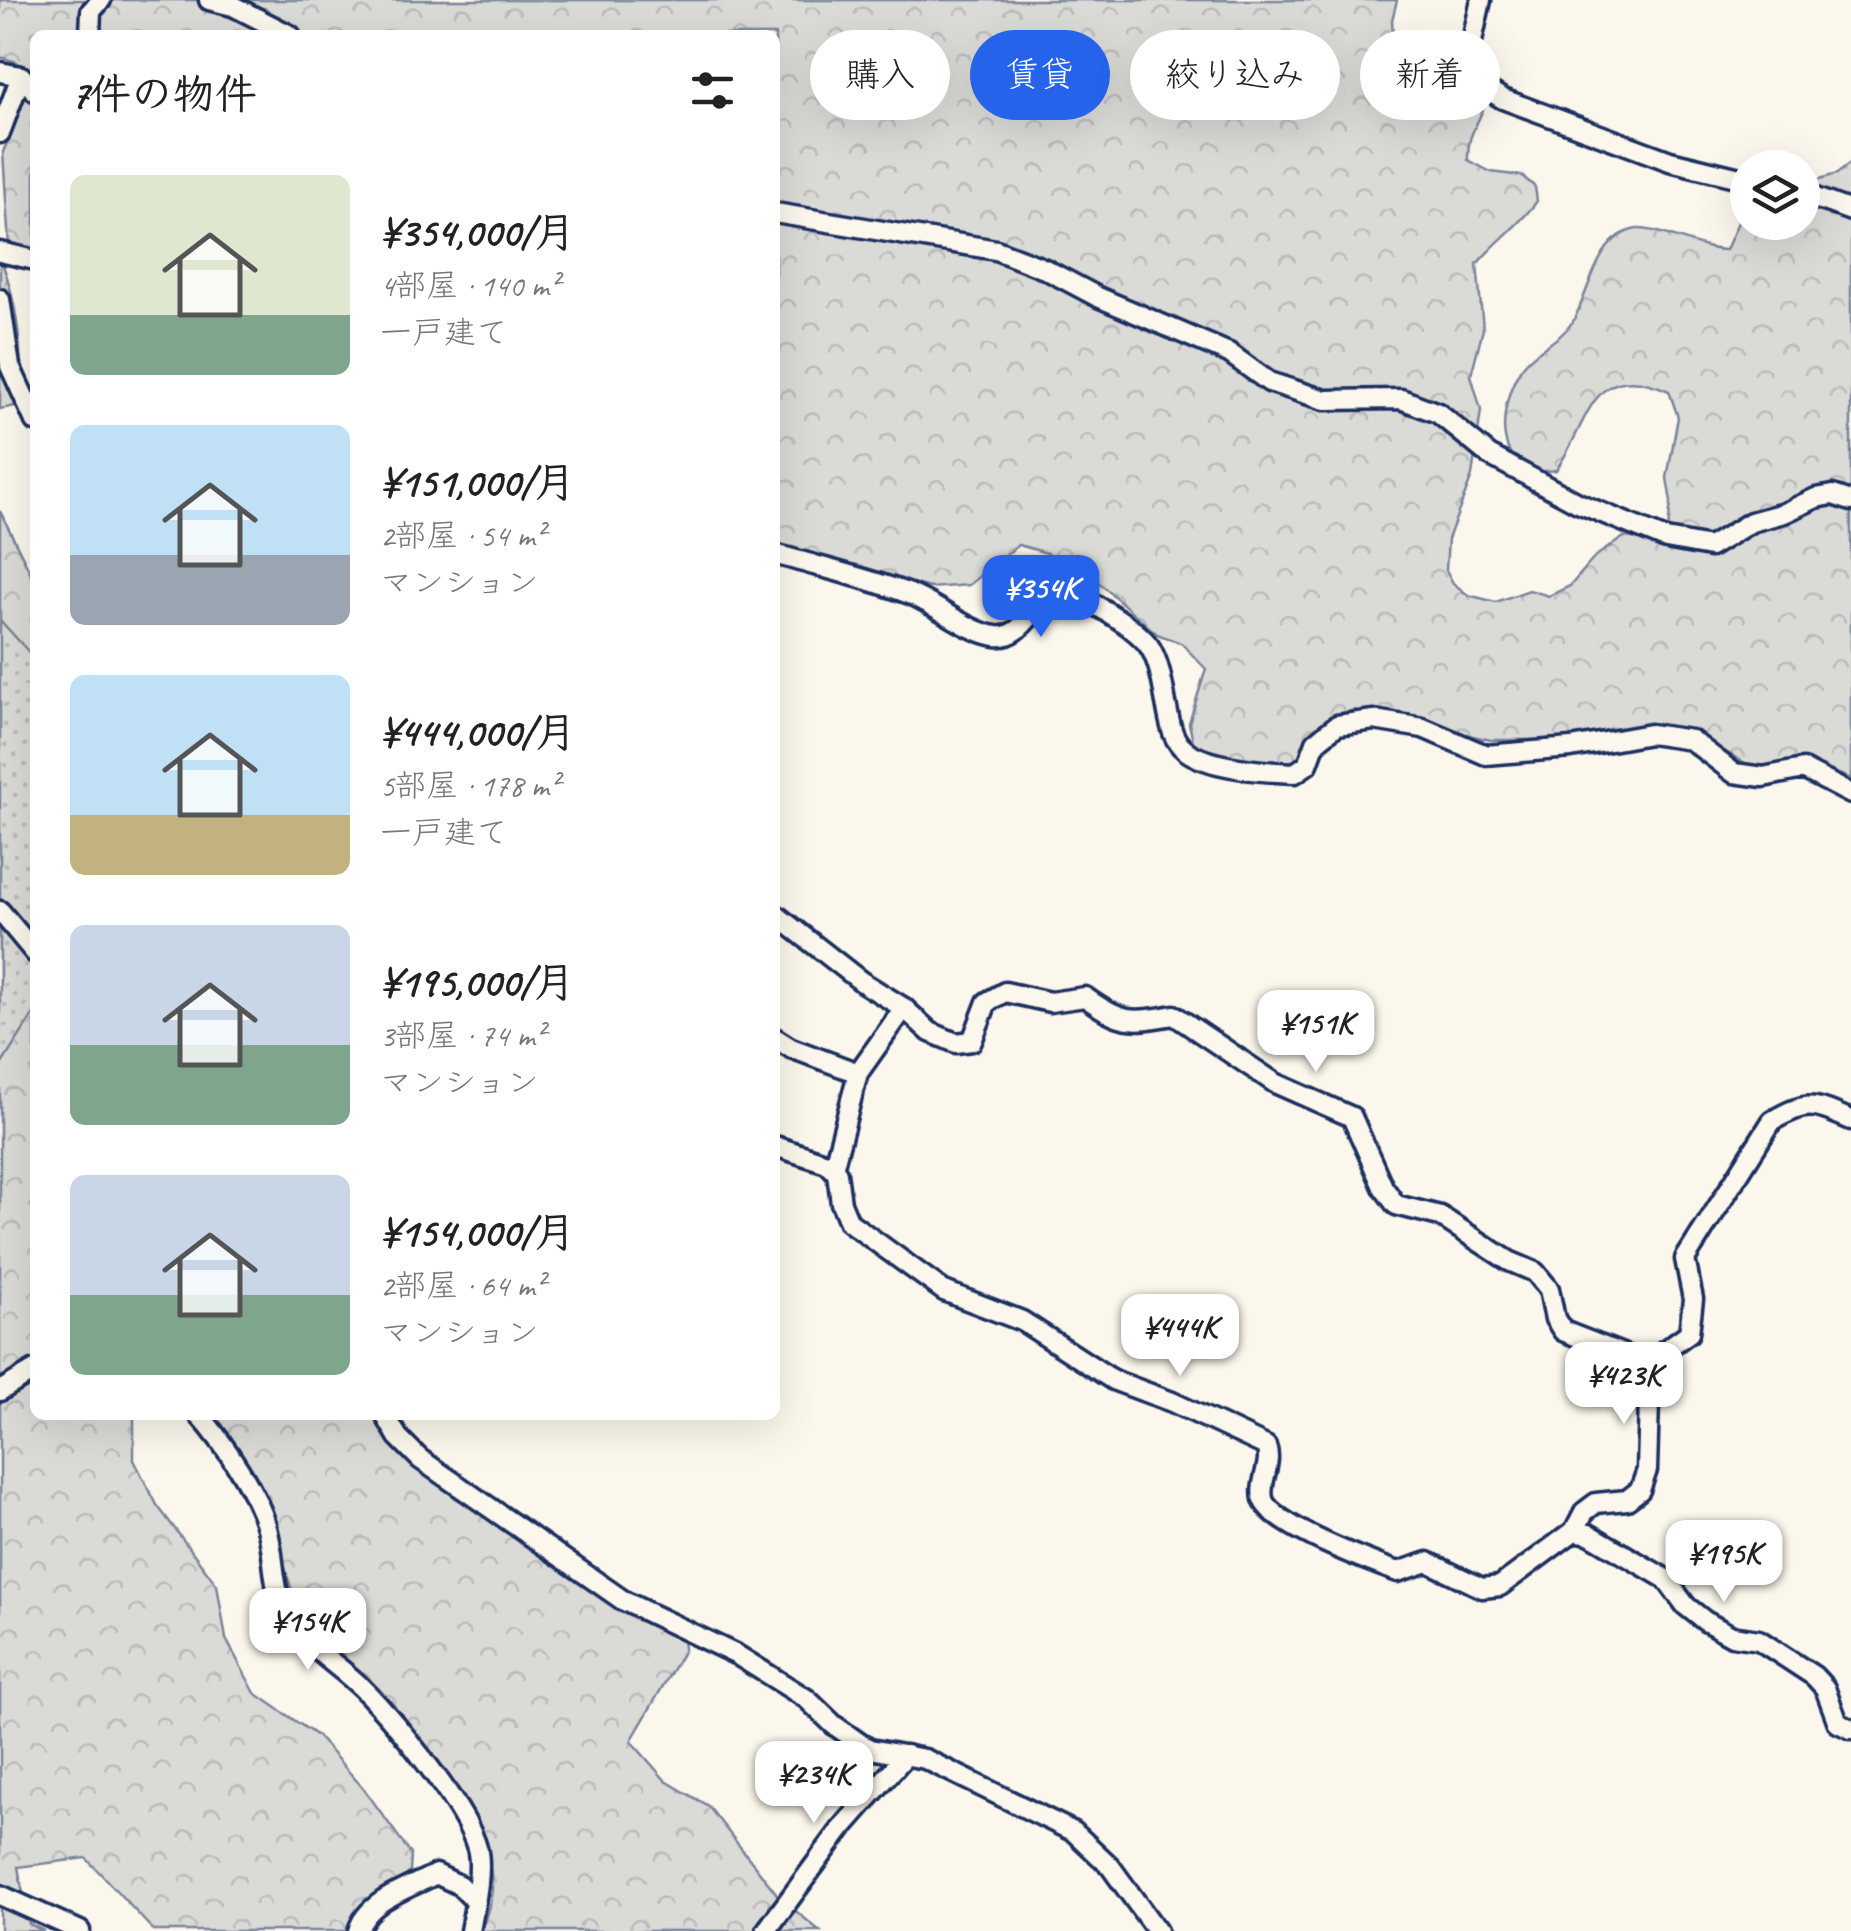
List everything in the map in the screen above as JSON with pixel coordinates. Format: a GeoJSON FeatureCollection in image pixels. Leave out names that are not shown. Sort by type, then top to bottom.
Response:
{"type":"FeatureCollection","features":[{"type":"Feature","properties":{"kind":"street"},"geometry":{"type":"LineString","coordinates":[[90,30],[91,10],[101,0]]}},
{"type":"Feature","properties":{"kind":"street"},"geometry":{"type":"LineString","coordinates":[[209,0],[233,6],[280,30]]}},
{"type":"Feature","properties":{"kind":"street"},"geometry":{"type":"LineString","coordinates":[[1481,0],[1467,64],[1480,86],[1503,99],[1670,160],[1730,175]]}},
{"type":"Feature","properties":{"kind":"street"},"geometry":{"type":"LineString","coordinates":[[0,72],[22,76],[30,86]]}},
{"type":"Feature","properties":{"kind":"street"},"geometry":{"type":"LineString","coordinates":[[0,133],[22,76]]}},
{"type":"Feature","properties":{"kind":"street"},"geometry":{"type":"LineString","coordinates":[[1820,200],[1851,211]]}},
{"type":"Feature","properties":{"kind":"street"},"geometry":{"type":"LineString","coordinates":[[780,214],[996,250],[1228,353],[1269,382],[1326,400],[1401,399],[1438,413],[1489,455],[1578,503],[1666,539],[1710,548],[1751,522],[1816,498],[1833,496],[1851,501]]}},
{"type":"Feature","properties":{"kind":"street"},"geometry":{"type":"LineString","coordinates":[[0,252],[30,259]]}},
{"type":"Feature","properties":{"kind":"street"},"geometry":{"type":"LineString","coordinates":[[0,299],[10,366],[30,410]]}},
{"type":"Feature","properties":{"kind":"street"},"geometry":{"type":"LineString","coordinates":[[780,555],[908,593],[991,636],[1012,633],[1044,599],[1064,592],[1076,595],[1114,617],[1148,644],[1158,664],[1170,722],[1180,746],[1198,757],[1235,766],[1295,773],[1308,764],[1316,742],[1337,725],[1374,720],[1423,728],[1486,755],[1571,748],[1650,734],[1691,740],[1734,773],[1763,777],[1802,770],[1851,794]]}},
{"type":"Feature","properties":{"kind":"street"},"geometry":{"type":"LineString","coordinates":[[0,911],[30,947]]}},
{"type":"Feature","properties":{"kind":"street"},"geometry":{"type":"LineString","coordinates":[[780,918],[862,982],[904,1008],[930,1032],[956,1044],[972,1041],[987,1002],[1005,992],[1050,1002],[1085,996],[1112,1016],[1134,1022],[1174,1014],[1275,1083],[1352,1117],[1383,1186],[1396,1205],[1440,1216],[1509,1262],[1535,1272],[1549,1289],[1555,1319],[1563,1330],[1650,1366]]}},
{"type":"Feature","properties":{"kind":"street"},"geometry":{"type":"LineString","coordinates":[[833,1169],[858,1073],[904,1008]]}},
{"type":"Feature","properties":{"kind":"street"},"geometry":{"type":"LineString","coordinates":[[780,1041],[858,1073]]}},
{"type":"Feature","properties":{"kind":"street"},"geometry":{"type":"LineString","coordinates":[[780,1148],[833,1169],[849,1222],[944,1291],[1022,1322],[1113,1380],[1172,1402],[1266,1446],[1270,1456],[1262,1494],[1268,1510],[1329,1545],[1398,1572],[1418,1562],[1428,1562],[1482,1588],[1500,1586],[1574,1531],[1584,1512],[1596,1503],[1627,1500],[1640,1490],[1646,1470],[1650,1366],[1662,1352],[1689,1334],[1693,1299],[1685,1259],[1772,1121],[1796,1108],[1814,1104],[1851,1120]]}},
{"type":"Feature","properties":{"kind":"street"},"geometry":{"type":"LineString","coordinates":[[0,1391],[30,1373]]}},
{"type":"Feature","properties":{"kind":"street"},"geometry":{"type":"LineString","coordinates":[[203,1420],[219,1437],[268,1528],[278,1595],[287,1616],[303,1636],[362,1688],[433,1773],[464,1822],[478,1850],[476,1901],[470,1931]]}},
{"type":"Feature","properties":{"kind":"street"},"geometry":{"type":"LineString","coordinates":[[388,1420],[398,1437],[420,1459],[624,1600],[737,1655],[807,1699],[834,1725],[870,1749],[924,1759],[1074,1832],[1110,1866],[1157,1931]]}},
{"type":"Feature","properties":{"kind":"street"},"geometry":{"type":"LineString","coordinates":[[1574,1531],[1589,1534],[1666,1579],[1686,1606],[1705,1621],[1732,1636],[1759,1640],[1814,1676],[1825,1688],[1838,1724],[1851,1729]]}},
{"type":"Feature","properties":{"kind":"street"},"geometry":{"type":"LineString","coordinates":[[766,1931],[842,1828],[906,1755]]}},
{"type":"Feature","properties":{"kind":"street"},"geometry":{"type":"LineString","coordinates":[[358,1931],[371,1908],[436,1874],[459,1885],[476,1901]]}},
{"type":"Feature","properties":{"kind":"street"},"geometry":{"type":"LineString","coordinates":[[0,1895],[80,1931]]}},
{"type":"Feature","properties":{"kind":"green space"},"geometry":{"type":"Polygon","coordinates":[[[0,0],[1397,0],[1393,30],[1360,30],[1360,120],[1478,120],[1468,160],[1491,172],[1522,176],[1535,187],[1537,201],[1477,264],[1483,329],[1471,375],[1481,410],[1472,476],[1448,539],[1446,570],[1453,583],[1468,595],[1496,602],[1529,590],[1549,596],[1570,586],[1596,556],[1624,537],[1649,540],[1668,530],[1671,502],[1667,478],[1678,417],[1669,391],[1643,382],[1608,387],[1596,399],[1556,470],[1520,465],[1510,454],[1505,439],[1506,404],[1519,372],[1574,319],[1604,253],[1623,233],[1637,229],[1726,250],[1730,240],[1820,240],[1820,179],[1837,174],[1851,162],[1851,779],[1800,758],[1759,771],[1686,729],[1630,727],[1578,740],[1491,740],[1353,710],[1317,727],[1296,761],[1252,764],[1194,746],[1189,723],[1206,669],[1181,643],[1157,634],[1097,581],[1071,571],[1047,553],[1018,545],[969,585],[930,588],[809,558],[780,555],[780,30],[30,30],[30,259],[9,246],[3,152],[25,98],[27,83],[17,62],[0,57],[0,0]]]}},
{"type":"Feature","properties":{"kind":"green space"},"geometry":{"type":"Polygon","coordinates":[[[0,257],[15,311],[21,405],[0,409],[0,257]]]}},
{"type":"Feature","properties":{"kind":"green space"},"geometry":{"type":"Polygon","coordinates":[[[0,511],[30,572],[30,1420],[134,1420],[134,1460],[157,1505],[217,1585],[226,1639],[255,1693],[317,1736],[364,1789],[411,1854],[410,1872],[376,1906],[350,1923],[347,1931],[154,1931],[86,1858],[18,1867],[29,1924],[44,1931],[0,1931],[0,511]]]}},
{"type":"Feature","properties":{"kind":"green space"},"geometry":{"type":"Polygon","coordinates":[[[0,620],[30,653],[30,1020],[0,1067],[0,620]]]}},
{"type":"Feature","properties":{"kind":"green space"},"geometry":{"type":"Polygon","coordinates":[[[214,1420],[398,1420],[417,1455],[683,1637],[684,1650],[631,1741],[666,1781],[708,1806],[780,1898],[820,1931],[482,1931],[492,1885],[486,1851],[474,1819],[435,1760],[308,1624],[292,1592],[264,1504],[214,1420]]]}}]}
